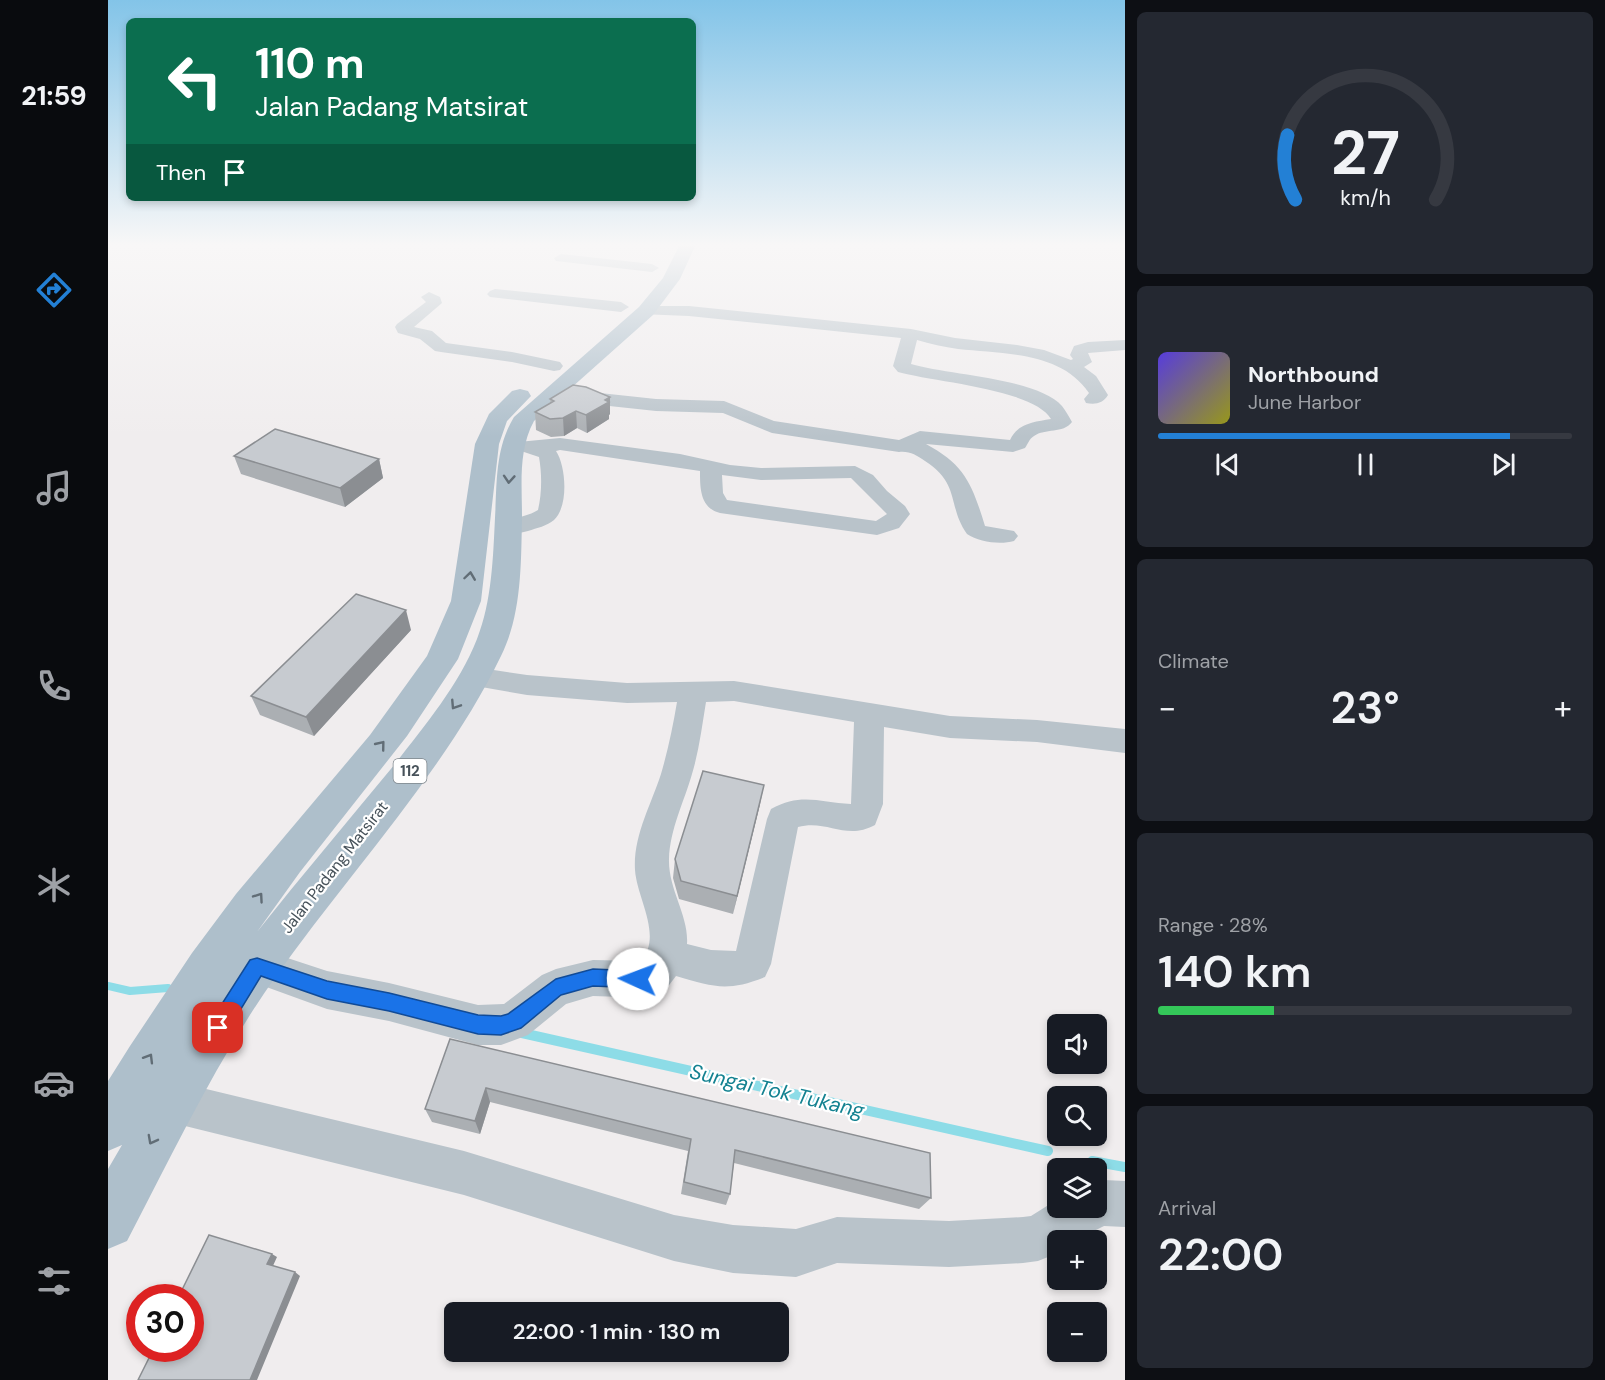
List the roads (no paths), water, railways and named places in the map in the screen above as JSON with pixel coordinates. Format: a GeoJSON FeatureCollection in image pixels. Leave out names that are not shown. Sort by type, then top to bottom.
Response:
{"type":"FeatureCollection","features":[{"type":"Feature","properties":{"kind":"main road","name":"Jalan Padang Matsirat"},"geometry":{"type":"LineString","coordinates":[[108,1222],[173,1102],[257,966],[424,753],[474,677],[496,631],[502,604],[509,479],[525,446],[515,434],[553,380],[625,308]]}},
{"type":"Feature","properties":{"kind":"main road","name":"Jalan Padang Matsirat"},"geometry":{"type":"LineString","coordinates":[[108,1126],[178,1011],[273,878],[410,708],[443,660],[461,619],[466,600],[491,432],[508,406],[553,380]]}},
{"type":"Feature","properties":{"kind":"street"},"geometry":{"type":"LineString","coordinates":[[427,308],[403,327],[404,329],[426,334],[441,346],[512,357],[553,380],[656,405],[724,407],[735,410],[760,424],[772,427],[899,446],[914,445],[938,458],[956,475],[966,496],[975,529],[981,533],[1006,536]]}},
{"type":"Feature","properties":{"kind":"street"},"geometry":{"type":"LineString","coordinates":[[677,308],[911,334],[955,343],[1027,350],[1068,366],[1096,389],[1099,395],[1093,399]]}},
{"type":"Feature","properties":{"kind":"street"},"geometry":{"type":"LineString","coordinates":[[911,334],[904,352],[902,366],[904,368],[1026,394],[1049,404],[1061,414],[1062,422],[1024,431],[1019,437],[1018,444],[1013,446],[920,437],[912,440],[914,445]]}},
{"type":"Feature","properties":{"kind":"street"},"geometry":{"type":"LineString","coordinates":[[1068,366],[1083,362],[1079,355],[1080,350],[1088,347],[1125,345]]}},
{"type":"Feature","properties":{"kind":"street"},"geometry":{"type":"LineString","coordinates":[[525,446],[560,444],[681,460],[711,468],[761,474],[855,472],[868,479],[877,494],[896,508],[898,514],[889,526],[877,528],[720,506],[714,501],[711,492],[711,468]]}},
{"type":"Feature","properties":{"kind":"street"},"geometry":{"type":"LineString","coordinates":[[474,677],[527,685],[627,693],[734,691],[950,727],[1038,731],[1125,741]]}},
{"type":"Feature","properties":{"kind":"street"},"geometry":{"type":"LineString","coordinates":[[257,966],[327,990],[389,1002],[478,1025],[501,1025],[514,1021],[556,987],[593,978],[650,980],[662,969],[669,957],[665,916],[653,879],[652,861],[664,809],[677,773],[694,691]]}},
{"type":"Feature","properties":{"kind":"street"},"geometry":{"type":"LineString","coordinates":[[669,957],[728,971],[743,969],[752,964],[783,819],[791,813],[803,812],[856,819],[863,815],[867,804],[869,713]]}},
{"type":"Feature","properties":{"kind":"street"},"geometry":{"type":"LineString","coordinates":[[173,1102],[464,1173],[674,1238],[733,1248],[796,1253],[837,1240],[948,1244],[1023,1240],[1038,1238],[1070,1218]]}},
{"type":"Feature","properties":{"kind":"street"},"geometry":{"type":"LineString","coordinates":[[1107,1203],[1125,1204]]}},
{"type":"Feature","properties":{"kind":"waterway","name":"Sungai Tok Tukang"},"geometry":{"type":"LineString","coordinates":[[108,986],[130,991],[168,988]]}},
{"type":"Feature","properties":{"kind":"waterway","name":"Sungai Tok Tukang"},"geometry":{"type":"LineString","coordinates":[[522,1033],[1048,1151]]}},
{"type":"Feature","properties":{"kind":"waterway","name":"Sungai Tok Tukang"},"geometry":{"type":"LineString","coordinates":[[1107,1164],[1125,1167]]}}]}
